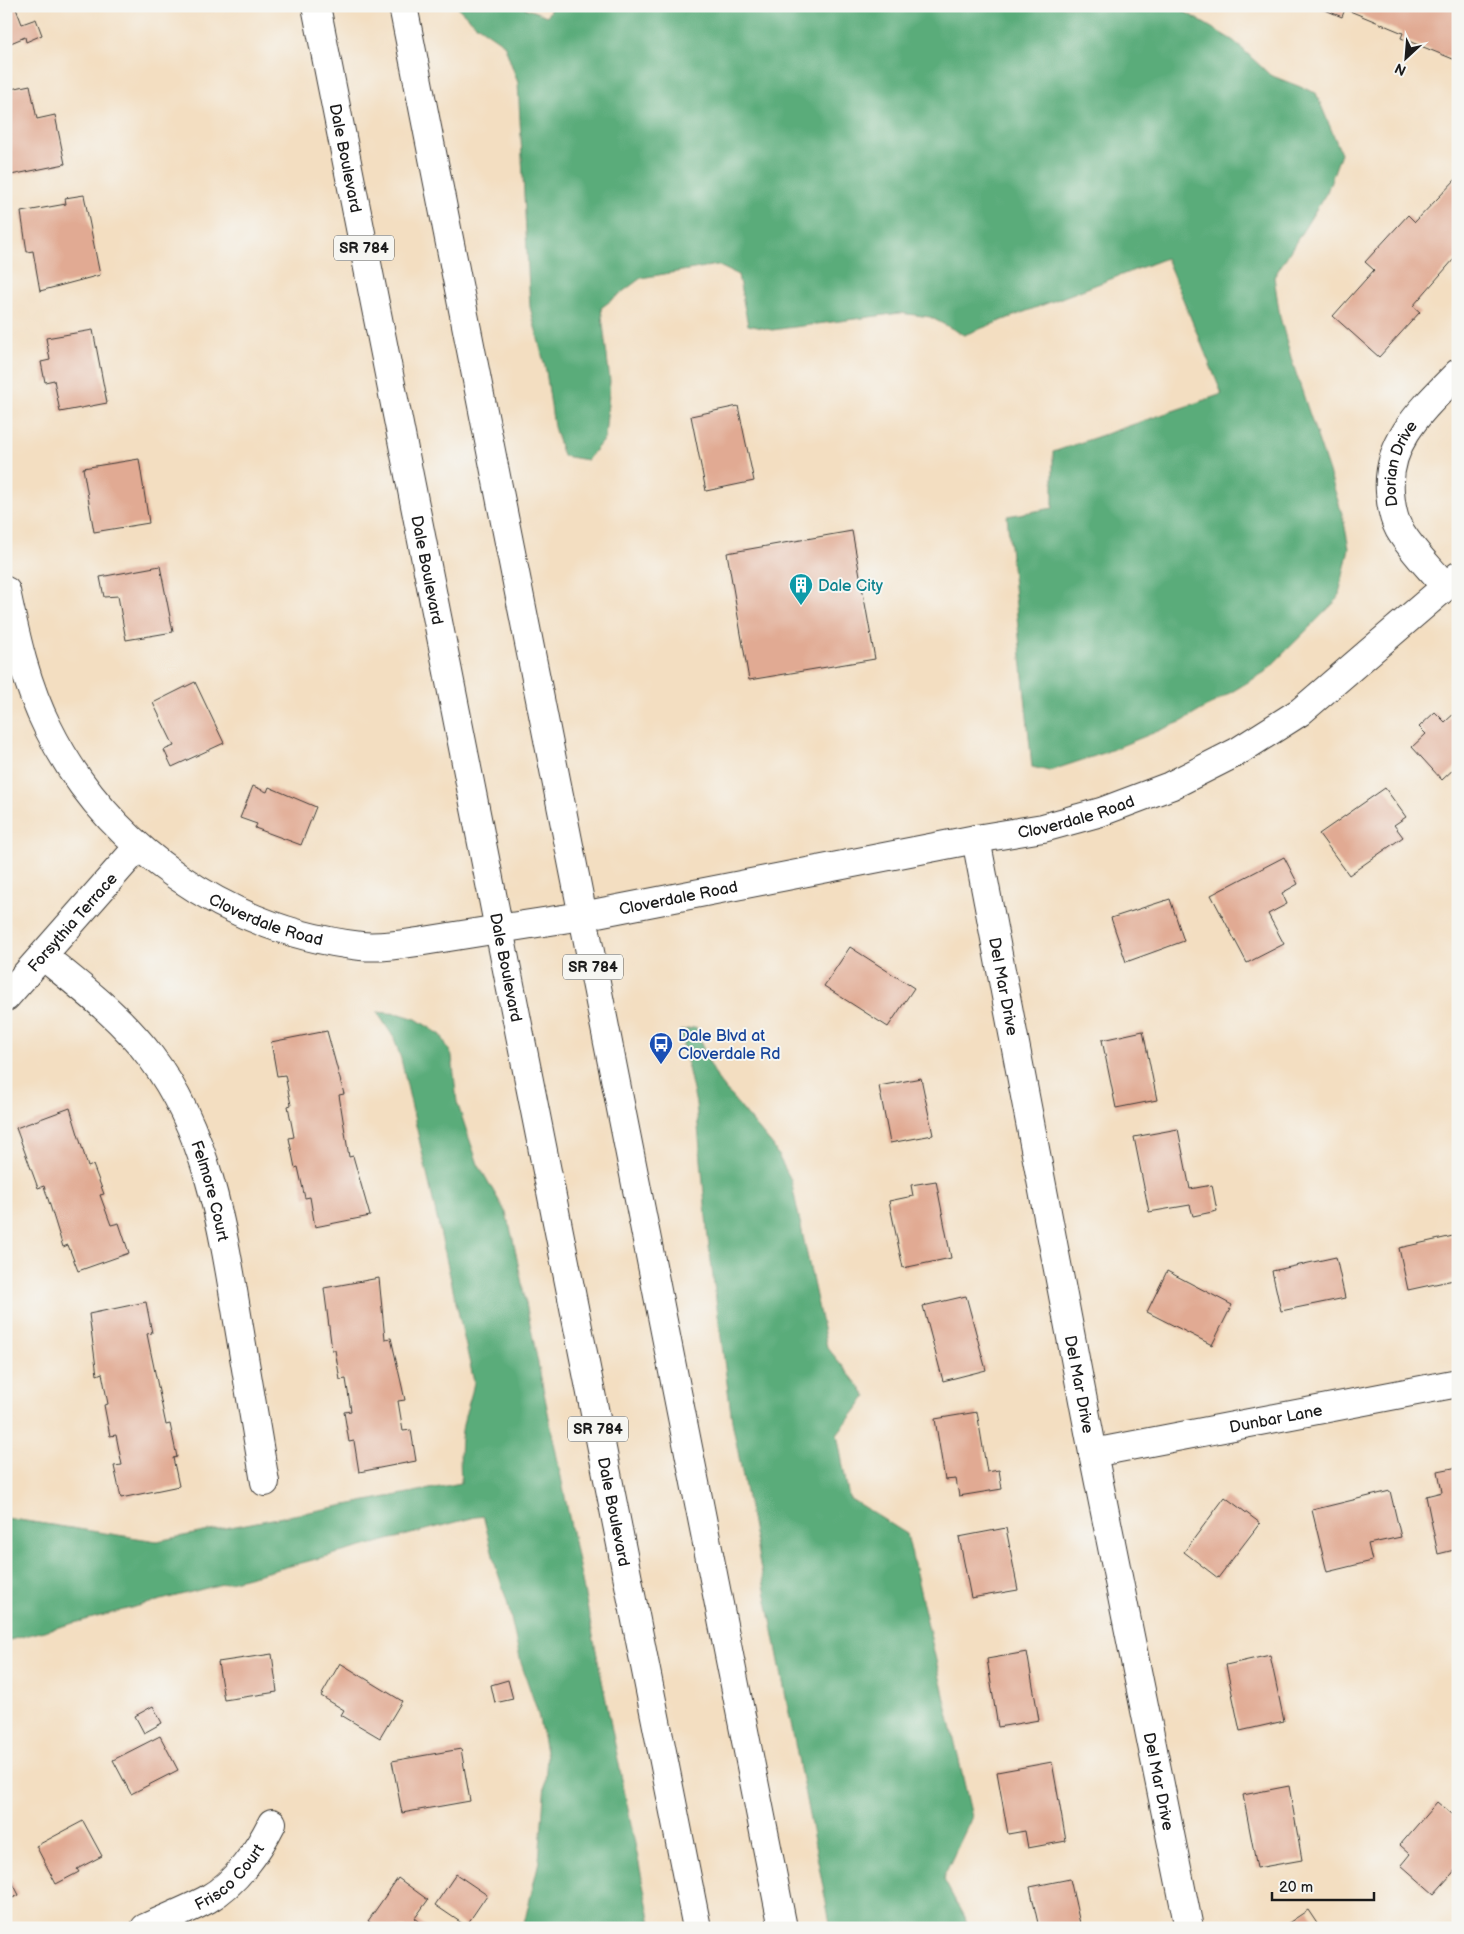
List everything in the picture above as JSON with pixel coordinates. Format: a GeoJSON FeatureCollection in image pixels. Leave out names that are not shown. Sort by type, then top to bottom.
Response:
{"type":"FeatureCollection","features":[{"type":"Feature","properties":{"kind":"street","name":"Dale Boulevard"},"geometry":{"type":"LineString","coordinates":[[316,6],[697,1928]]}},
{"type":"Feature","properties":{"kind":"street","name":"SR 784"},"geometry":{"type":"LineString","coordinates":[[403,6],[783,1928]]}},
{"type":"Feature","properties":{"kind":"street","name":"Dorian Drive"},"geometry":{"type":"LineString","coordinates":[[1452,581],[1400,530],[1392,507],[1390,473],[1399,442],[1408,428],[1458,373]]}},
{"type":"Feature","properties":{"kind":"street","name":"Cloverdale Road"},"geometry":{"type":"LineString","coordinates":[[6,591],[26,675],[47,727],[69,766],[98,804],[138,847],[161,866],[209,897],[261,921],[316,939],[362,946],[394,945],[582,916],[976,839],[1043,828],[1100,812],[1170,786],[1237,752],[1300,712],[1452,581]]}},
{"type":"Feature","properties":{"kind":"street","name":"Del Mar Drive"},"geometry":{"type":"LineString","coordinates":[[976,839],[1093,1453],[1189,1928]]}},
{"type":"Feature","properties":{"kind":"street","name":"Forsythia Terrace"},"geometry":{"type":"LineString","coordinates":[[6,998],[138,847]]}},
{"type":"Feature","properties":{"kind":"street","name":"Felmore Court"},"geometry":{"type":"LineString","coordinates":[[43,956],[108,1010],[151,1057],[184,1111],[200,1150],[224,1234],[265,1482]]}},
{"type":"Feature","properties":{"kind":"street","name":"Dunbar Lane"},"geometry":{"type":"LineString","coordinates":[[1093,1453],[1458,1383]]}},
{"type":"Feature","properties":{"kind":"street","name":"Frisco Court"},"geometry":{"type":"LineString","coordinates":[[144,1928],[210,1898],[239,1874],[262,1843],[272,1823]]}},
{"type":"Feature","properties":{"kind":"green space"},"geometry":{"type":"Polygon","coordinates":[[[456,6],[519,6],[547,16],[552,6],[1179,6],[1180,9],[1234,41],[1270,75],[1316,93],[1341,153],[1327,192],[1274,277],[1280,317],[1292,361],[1343,517],[1349,548],[1338,599],[1265,672],[1183,721],[1101,754],[1049,771],[1032,767],[1007,516],[1053,508],[1053,452],[1222,394],[1166,258],[964,335],[930,317],[900,313],[772,330],[748,325],[738,275],[717,265],[641,278],[601,308],[610,381],[605,438],[587,460],[563,456],[554,427],[546,371],[530,307],[518,83],[504,44],[475,24],[456,6]]]}},
{"type":"Feature","properties":{"kind":"green space"},"geometry":{"type":"Polygon","coordinates":[[[377,1012],[400,1014],[416,1019],[441,1035],[452,1056],[457,1102],[478,1164],[506,1213],[513,1239],[652,1928],[523,1928],[539,1861],[547,1756],[537,1710],[521,1663],[507,1601],[495,1564],[483,1515],[6,1641],[6,1518],[157,1541],[461,1483],[461,1436],[474,1382],[401,1059],[394,1038],[377,1012]]]}},
{"type":"Feature","properties":{"kind":"green space"},"geometry":{"type":"Polygon","coordinates":[[[696,1027],[706,1057],[720,1083],[773,1146],[791,1180],[827,1347],[867,1396],[837,1434],[849,1498],[907,1534],[972,1817],[943,1878],[970,1928],[831,1928],[732,1421],[708,1239],[696,1104],[680,1031],[696,1027]]]}},
{"type":"Feature","properties":{"kind":"building"},"geometry":{"type":"Polygon","coordinates":[[[6,6],[15,6],[22,24],[36,19],[42,35],[26,42],[25,37],[6,45],[6,6]]]}},
{"type":"Feature","properties":{"kind":"building"},"geometry":{"type":"Polygon","coordinates":[[[1316,6],[1458,6],[1458,61],[1401,38],[1403,33],[1345,9],[1342,17],[1316,6]]]}},
{"type":"Feature","properties":{"kind":"building"},"geometry":{"type":"Polygon","coordinates":[[[30,85],[37,119],[55,115],[65,164],[6,176],[6,90],[30,85]]]}},
{"type":"Feature","properties":{"kind":"building"},"geometry":{"type":"Polygon","coordinates":[[[1458,177],[1458,262],[1454,259],[1413,306],[1420,312],[1379,357],[1333,316],[1374,270],[1365,262],[1408,215],[1415,222],[1458,177]]]}},
{"type":"Feature","properties":{"kind":"building"},"geometry":{"type":"Polygon","coordinates":[[[84,195],[100,275],[40,291],[33,251],[27,252],[21,212],[66,204],[65,198],[84,195]]]}},
{"type":"Feature","properties":{"kind":"building"},"geometry":{"type":"Polygon","coordinates":[[[93,330],[107,403],[60,412],[54,380],[45,382],[41,362],[50,360],[46,338],[93,330]]]}},
{"type":"Feature","properties":{"kind":"building"},"geometry":{"type":"Polygon","coordinates":[[[738,406],[754,481],[706,491],[691,416],[738,406]]]}},
{"type":"Feature","properties":{"kind":"building"},"geometry":{"type":"Polygon","coordinates":[[[139,459],[149,523],[94,532],[83,468],[139,459]]]}},
{"type":"Feature","properties":{"kind":"building","name":"Dale City"},"geometry":{"type":"Polygon","coordinates":[[[852,531],[875,659],[749,680],[727,553],[852,531]]]}},
{"type":"Feature","properties":{"kind":"building"},"geometry":{"type":"Polygon","coordinates":[[[160,566],[173,632],[126,640],[118,596],[104,597],[100,577],[160,566]]]}},
{"type":"Feature","properties":{"kind":"building"},"geometry":{"type":"Polygon","coordinates":[[[195,682],[224,743],[172,767],[164,750],[174,746],[153,703],[195,682]]]}},
{"type":"Feature","properties":{"kind":"building"},"geometry":{"type":"Polygon","coordinates":[[[1458,710],[1458,765],[1442,780],[1412,747],[1426,734],[1419,727],[1435,712],[1445,722],[1458,710]]]}},
{"type":"Feature","properties":{"kind":"building"},"geometry":{"type":"Polygon","coordinates":[[[253,786],[267,792],[269,787],[316,807],[301,845],[255,828],[257,824],[240,818],[253,786]]]}},
{"type":"Feature","properties":{"kind":"building"},"geometry":{"type":"Polygon","coordinates":[[[1385,788],[1406,817],[1394,825],[1403,837],[1349,875],[1319,834],[1385,788]]]}},
{"type":"Feature","properties":{"kind":"building"},"geometry":{"type":"Polygon","coordinates":[[[1284,857],[1298,884],[1282,893],[1287,904],[1268,914],[1284,944],[1247,963],[1211,895],[1284,857]]]}},
{"type":"Feature","properties":{"kind":"building"},"geometry":{"type":"Polygon","coordinates":[[[1170,899],[1184,941],[1126,962],[1111,918],[1170,899]]]}},
{"type":"Feature","properties":{"kind":"building"},"geometry":{"type":"Polygon","coordinates":[[[850,947],[914,988],[888,1027],[824,986],[850,947]]]}},
{"type":"Feature","properties":{"kind":"building"},"geometry":{"type":"Polygon","coordinates":[[[327,1031],[344,1094],[339,1095],[349,1157],[353,1156],[370,1216],[315,1227],[310,1197],[305,1198],[298,1167],[295,1168],[289,1138],[294,1137],[288,1106],[291,1105],[285,1075],[277,1076],[271,1042],[327,1031]]]}},
{"type":"Feature","properties":{"kind":"building"},"geometry":{"type":"Polygon","coordinates":[[[1143,1031],[1157,1100],[1116,1108],[1102,1040],[1143,1031]]]}},
{"type":"Feature","properties":{"kind":"building"},"geometry":{"type":"Polygon","coordinates":[[[921,1078],[933,1135],[890,1143],[879,1086],[921,1078]]]}},
{"type":"Feature","properties":{"kind":"building"},"geometry":{"type":"Polygon","coordinates":[[[70,1108],[88,1167],[93,1165],[104,1194],[100,1195],[111,1225],[119,1223],[129,1253],[78,1271],[68,1245],[63,1247],[44,1186],[38,1188],[16,1128],[70,1108]]]}},
{"type":"Feature","properties":{"kind":"building"},"geometry":{"type":"Polygon","coordinates":[[[1178,1129],[1190,1189],[1212,1185],[1217,1211],[1193,1216],[1190,1205],[1149,1212],[1134,1137],[1178,1129]]]}},
{"type":"Feature","properties":{"kind":"building"},"geometry":{"type":"Polygon","coordinates":[[[936,1181],[951,1258],[903,1268],[889,1201],[913,1196],[911,1185],[936,1181]]]}},
{"type":"Feature","properties":{"kind":"building"},"geometry":{"type":"Polygon","coordinates":[[[1453,1236],[1458,1257],[1458,1279],[1408,1290],[1399,1248],[1453,1236]]]}},
{"type":"Feature","properties":{"kind":"building"},"geometry":{"type":"Polygon","coordinates":[[[1336,1257],[1345,1298],[1281,1311],[1272,1271],[1336,1257]]]}},
{"type":"Feature","properties":{"kind":"building"},"geometry":{"type":"Polygon","coordinates":[[[1167,1271],[1232,1305],[1212,1345],[1147,1312],[1167,1271]]]}},
{"type":"Feature","properties":{"kind":"building"},"geometry":{"type":"Polygon","coordinates":[[[379,1278],[385,1339],[391,1338],[405,1400],[398,1401],[403,1431],[411,1430],[416,1461],[359,1472],[354,1441],[349,1442],[344,1412],[351,1411],[346,1379],[340,1380],[335,1350],[332,1350],[324,1288],[379,1278]]]}},
{"type":"Feature","properties":{"kind":"building"},"geometry":{"type":"Polygon","coordinates":[[[966,1296],[986,1370],[943,1381],[923,1306],[966,1296]]]}},
{"type":"Feature","properties":{"kind":"building"},"geometry":{"type":"Polygon","coordinates":[[[146,1302],[152,1333],[147,1334],[166,1425],[170,1424],[177,1457],[173,1458],[179,1486],[121,1498],[114,1466],[122,1465],[116,1435],[110,1436],[104,1405],[108,1404],[102,1373],[97,1375],[89,1314],[146,1302]]]}},
{"type":"Feature","properties":{"kind":"building"},"geometry":{"type":"Polygon","coordinates":[[[977,1412],[987,1472],[999,1470],[1002,1489],[959,1496],[956,1479],[945,1480],[935,1419],[977,1412]]]}},
{"type":"Feature","properties":{"kind":"building"},"geometry":{"type":"Polygon","coordinates":[[[1458,1467],[1458,1549],[1438,1554],[1426,1496],[1442,1492],[1438,1471],[1458,1467]]]}},
{"type":"Feature","properties":{"kind":"building"},"geometry":{"type":"Polygon","coordinates":[[[1390,1491],[1401,1537],[1368,1544],[1372,1561],[1327,1572],[1312,1510],[1390,1491]]]}},
{"type":"Feature","properties":{"kind":"building"},"geometry":{"type":"Polygon","coordinates":[[[1225,1497],[1260,1523],[1218,1578],[1184,1552],[1225,1497]]]}},
{"type":"Feature","properties":{"kind":"building"},"geometry":{"type":"Polygon","coordinates":[[[1006,1528],[1018,1590],[971,1598],[959,1537],[1006,1528]]]}},
{"type":"Feature","properties":{"kind":"building"},"geometry":{"type":"Polygon","coordinates":[[[1027,1652],[1039,1720],[998,1727],[987,1659],[1027,1652]]]}},
{"type":"Feature","properties":{"kind":"building"},"geometry":{"type":"Polygon","coordinates":[[[272,1654],[277,1692],[224,1700],[218,1662],[272,1654]]]}},
{"type":"Feature","properties":{"kind":"building"},"geometry":{"type":"Polygon","coordinates":[[[1270,1655],[1284,1721],[1240,1731],[1226,1665],[1270,1655]]]}},
{"type":"Feature","properties":{"kind":"building"},"geometry":{"type":"Polygon","coordinates":[[[340,1663],[402,1701],[380,1738],[341,1715],[344,1710],[321,1696],[340,1663]]]}},
{"type":"Feature","properties":{"kind":"building"},"geometry":{"type":"Polygon","coordinates":[[[508,1680],[513,1699],[495,1703],[491,1685],[508,1680]]]}},
{"type":"Feature","properties":{"kind":"building"},"geometry":{"type":"Polygon","coordinates":[[[153,1706],[162,1723],[144,1733],[135,1716],[153,1706]]]}},
{"type":"Feature","properties":{"kind":"building"},"geometry":{"type":"Polygon","coordinates":[[[160,1736],[178,1770],[131,1794],[113,1760],[160,1736]]]}},
{"type":"Feature","properties":{"kind":"building"},"geometry":{"type":"Polygon","coordinates":[[[461,1749],[470,1801],[402,1813],[392,1761],[461,1749]]]}},
{"type":"Feature","properties":{"kind":"building"},"geometry":{"type":"Polygon","coordinates":[[[1052,1762],[1066,1841],[1028,1848],[1025,1831],[1008,1834],[997,1772],[1052,1762]]]}},
{"type":"Feature","properties":{"kind":"building"},"geometry":{"type":"Polygon","coordinates":[[[1289,1786],[1302,1860],[1257,1868],[1243,1795],[1289,1786]]]}},
{"type":"Feature","properties":{"kind":"building"},"geometry":{"type":"Polygon","coordinates":[[[1437,1802],[1458,1820],[1458,1867],[1434,1894],[1401,1865],[1410,1854],[1400,1845],[1437,1802]]]}},
{"type":"Feature","properties":{"kind":"building"},"geometry":{"type":"Polygon","coordinates":[[[83,1821],[102,1856],[77,1869],[79,1872],[56,1884],[36,1846],[83,1821]]]}},
{"type":"Feature","properties":{"kind":"building"},"geometry":{"type":"Polygon","coordinates":[[[6,1870],[19,1895],[6,1901],[6,1870]]]}},
{"type":"Feature","properties":{"kind":"building"},"geometry":{"type":"Polygon","coordinates":[[[456,1874],[487,1895],[466,1926],[435,1905],[456,1874]]]}},
{"type":"Feature","properties":{"kind":"building"},"geometry":{"type":"Polygon","coordinates":[[[398,1878],[428,1900],[415,1918],[428,1928],[378,1928],[368,1921],[398,1878]]]}},
{"type":"Feature","properties":{"kind":"building"},"geometry":{"type":"Polygon","coordinates":[[[1070,1879],[1081,1928],[1039,1928],[1030,1887],[1070,1879]]]}},
{"type":"Feature","properties":{"kind":"building"},"geometry":{"type":"Polygon","coordinates":[[[1308,1910],[1320,1928],[1281,1928],[1308,1910]]]}},
{"type":"Feature","properties":{"kind":"place","name":"Dale City"},"geometry":{"type":"Point","coordinates":[801,606]}},
{"type":"Feature","properties":{"kind":"place","name":"Dale Blvd at Cloverdale Rd"},"geometry":{"type":"Point","coordinates":[661,1065]}}]}
